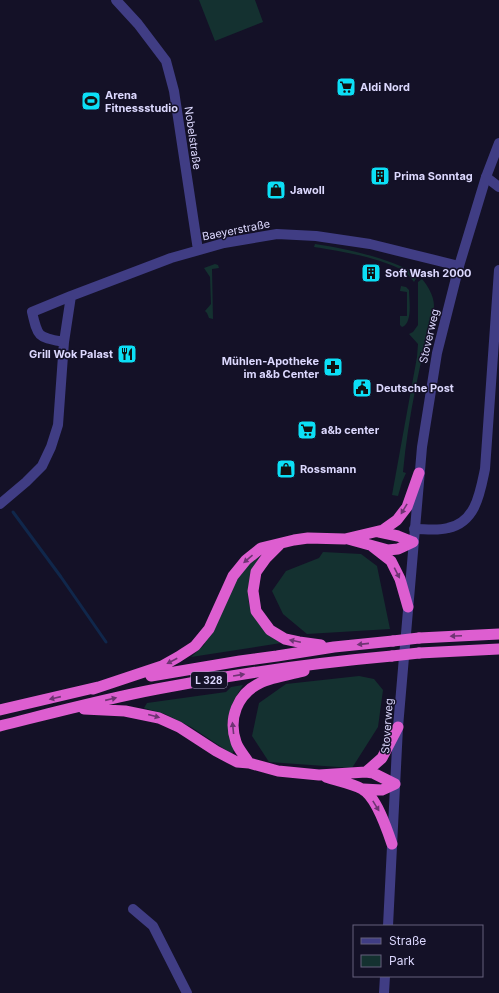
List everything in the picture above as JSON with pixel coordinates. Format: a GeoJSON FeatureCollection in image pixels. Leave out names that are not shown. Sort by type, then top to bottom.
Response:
{"type":"FeatureCollection","features":[{"type":"Feature","properties":{"kind":"highway"},"geometry":{"type":"LineString","coordinates":[[92,689],[162,666],[195,646],[209,629],[233,576],[246,560],[262,548],[282,542],[308,538],[345,539],[379,532],[397,520],[406,507],[419,473]]}},
{"type":"Feature","properties":{"kind":"highway"},"geometry":{"type":"LineString","coordinates":[[379,532],[398,536],[413,542]]}},
{"type":"Feature","properties":{"kind":"highway"},"geometry":{"type":"LineString","coordinates":[[345,539],[388,550],[398,549],[413,542]]}},
{"type":"Feature","properties":{"kind":"highway"},"geometry":{"type":"LineString","coordinates":[[282,542],[266,558],[256,572],[253,591],[256,611],[270,630],[285,639],[334,647]]}},
{"type":"Feature","properties":{"kind":"highway"},"geometry":{"type":"LineString","coordinates":[[373,547],[391,561],[400,579],[408,606]]}},
{"type":"Feature","properties":{"kind":"highway","name":"L 328"},"geometry":{"type":"LineString","coordinates":[[0,710],[167,673],[240,660],[334,647],[419,638],[499,634]]}},
{"type":"Feature","properties":{"kind":"highway","name":"L 328"},"geometry":{"type":"LineString","coordinates":[[0,726],[157,689],[276,669],[345,660],[499,649]]}},
{"type":"Feature","properties":{"kind":"highway"},"geometry":{"type":"LineString","coordinates":[[249,763],[236,744],[232,727],[235,709],[246,693],[260,683],[345,660]]}},
{"type":"Feature","properties":{"kind":"highway"},"geometry":{"type":"LineString","coordinates":[[73,708],[125,711],[159,718],[179,727],[216,751],[237,762],[249,763],[278,771],[319,775],[366,772],[378,775],[395,784]]}},
{"type":"Feature","properties":{"kind":"highway"},"geometry":{"type":"LineString","coordinates":[[366,772],[382,758],[398,727]]}},
{"type":"Feature","properties":{"kind":"highway"},"geometry":{"type":"LineString","coordinates":[[319,775],[363,789],[382,790],[395,784]]}},
{"type":"Feature","properties":{"kind":"highway"},"geometry":{"type":"LineString","coordinates":[[363,789],[376,805],[383,817],[392,844]]}},
{"type":"Feature","properties":{"kind":"street","name":"Nobelstraße"},"geometry":{"type":"LineString","coordinates":[[116,0],[138,24],[166,61],[174,91],[198,250]]}},
{"type":"Feature","properties":{"kind":"street","name":"Stoverweg"},"geometry":{"type":"LineString","coordinates":[[388,925],[398,727],[419,473],[437,352],[459,266],[486,177],[499,143]]}},
{"type":"Feature","properties":{"kind":"street"},"geometry":{"type":"LineString","coordinates":[[486,177],[499,186]]}},
{"type":"Feature","properties":{"kind":"street","name":"Baeyerstraße"},"geometry":{"type":"LineString","coordinates":[[64,342],[45,339],[36,332],[32,312],[171,258],[224,243],[277,234],[316,236],[370,244],[459,266]]}},
{"type":"Feature","properties":{"kind":"street"},"geometry":{"type":"LineString","coordinates":[[414,529],[448,528],[460,524],[469,516],[480,498],[485,470],[499,270]]}},
{"type":"Feature","properties":{"kind":"street"},"geometry":{"type":"LineString","coordinates":[[0,504],[42,466],[51,447],[58,425],[64,342],[71,296]]}},
{"type":"Feature","properties":{"kind":"street"},"geometry":{"type":"LineString","coordinates":[[133,909],[153,926],[187,993]]}},
{"type":"Feature","properties":{"kind":"street"},"geometry":{"type":"LineString","coordinates":[[384,993],[385,977]]}},
{"type":"Feature","properties":{"kind":"green space"},"geometry":{"type":"Polygon","coordinates":[[[199,0],[255,0],[263,22],[215,41],[199,0]]]}},
{"type":"Feature","properties":{"kind":"green space"},"geometry":{"type":"Polygon","coordinates":[[[315,244],[340,248],[382,259],[418,275],[414,282],[404,271],[395,266],[348,253],[314,247],[315,244]]]}},
{"type":"Feature","properties":{"kind":"green space"},"geometry":{"type":"Polygon","coordinates":[[[215,264],[218,265],[219,268],[212,269],[213,319],[209,318],[205,311],[211,304],[210,277],[204,268],[215,264]]]}},
{"type":"Feature","properties":{"kind":"green space"},"geometry":{"type":"Polygon","coordinates":[[[422,279],[430,291],[434,306],[412,409],[403,472],[406,473],[398,496],[392,495],[417,357],[418,344],[409,334],[413,332],[418,325],[418,282],[422,279]]]}},
{"type":"Feature","properties":{"kind":"green space"},"geometry":{"type":"Polygon","coordinates":[[[401,286],[406,287],[409,290],[410,305],[408,321],[402,327],[400,325],[400,316],[407,316],[407,292],[400,291],[401,286]]]}},
{"type":"Feature","properties":{"kind":"green space"},"geometry":{"type":"Polygon","coordinates":[[[323,552],[361,554],[377,566],[390,629],[307,634],[283,614],[272,591],[286,571],[319,558],[323,552]]]}},
{"type":"Feature","properties":{"kind":"green space"},"geometry":{"type":"Polygon","coordinates":[[[257,556],[259,557],[249,583],[249,605],[253,615],[260,624],[269,634],[281,643],[191,657],[204,645],[241,571],[257,556]]]}},
{"type":"Feature","properties":{"kind":"green space"},"geometry":{"type":"Polygon","coordinates":[[[359,676],[374,679],[383,690],[378,727],[352,768],[269,762],[252,736],[259,703],[286,684],[359,676]]]}},
{"type":"Feature","properties":{"kind":"green space"},"geometry":{"type":"Polygon","coordinates":[[[243,685],[233,702],[228,716],[229,731],[234,750],[232,754],[191,727],[165,714],[144,708],[147,703],[226,692],[231,687],[243,685]]]}},
{"type":"Feature","properties":{"kind":"waterway"},"geometry":{"type":"LineString","coordinates":[[13,512],[61,577],[106,642]]}},
{"type":"Feature","properties":{"kind":"place","name":"Aldi Nord"},"geometry":{"type":"Point","coordinates":[346,87]}},
{"type":"Feature","properties":{"kind":"place","name":"Arena Fitnessstudio"},"geometry":{"type":"Point","coordinates":[91,101]}},
{"type":"Feature","properties":{"kind":"place","name":"Prima Sonntag"},"geometry":{"type":"Point","coordinates":[380,176]}},
{"type":"Feature","properties":{"kind":"place","name":"Jawoll"},"geometry":{"type":"Point","coordinates":[276,190]}},
{"type":"Feature","properties":{"kind":"place","name":"Soft Wash 2000"},"geometry":{"type":"Point","coordinates":[371,273]}},
{"type":"Feature","properties":{"kind":"place","name":"Grill Wok Palast"},"geometry":{"type":"Point","coordinates":[127,354]}},
{"type":"Feature","properties":{"kind":"place","name":"Mühlen-Apotheke im a&b Center"},"geometry":{"type":"Point","coordinates":[333,367]}},
{"type":"Feature","properties":{"kind":"place","name":"Deutsche Post"},"geometry":{"type":"Point","coordinates":[362,388]}},
{"type":"Feature","properties":{"kind":"place","name":"a&b center"},"geometry":{"type":"Point","coordinates":[307,430]}},
{"type":"Feature","properties":{"kind":"place","name":"Rossmann"},"geometry":{"type":"Point","coordinates":[286,469]}}]}
